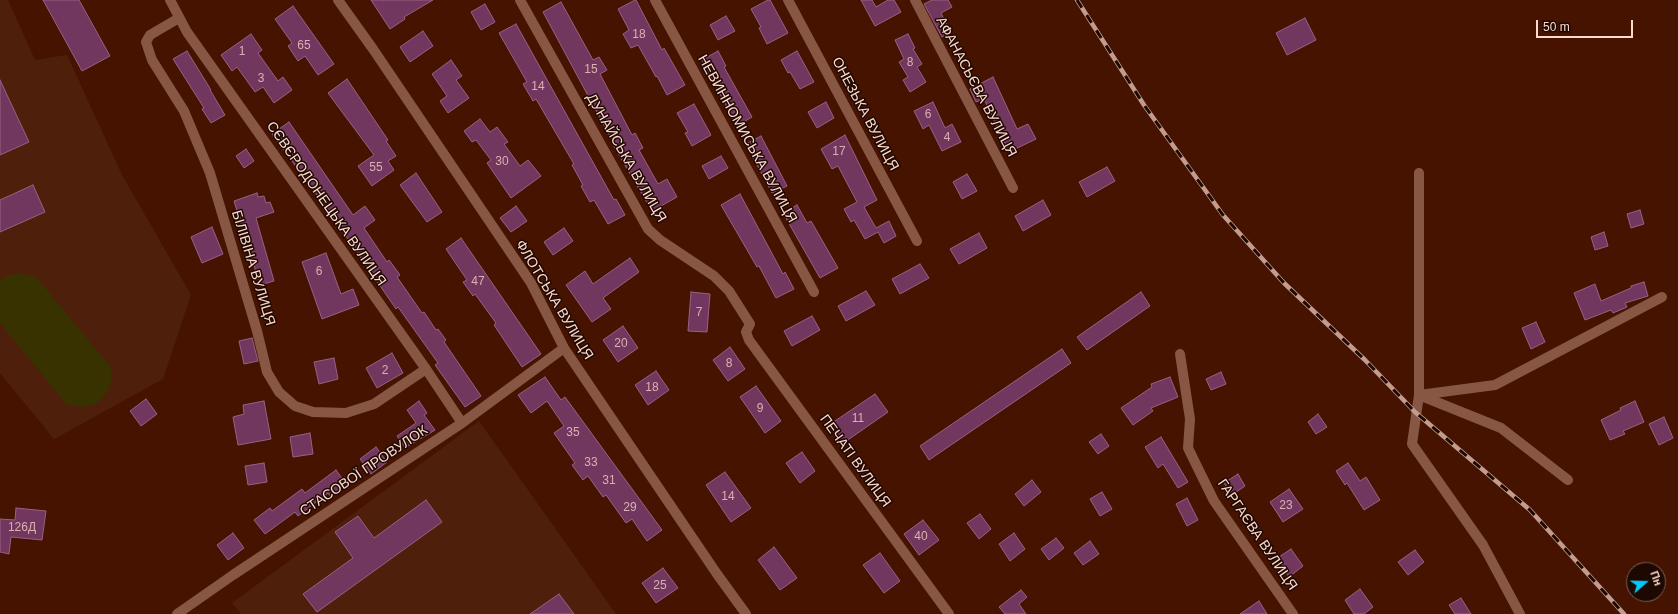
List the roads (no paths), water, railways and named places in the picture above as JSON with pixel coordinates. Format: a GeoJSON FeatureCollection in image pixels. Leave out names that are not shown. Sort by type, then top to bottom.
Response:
{"type":"FeatureCollection","features":[{"type":"Feature","properties":{"kind":"street","name":"СЄВЄРОДОНЕЦЬКА ВУЛИЦЯ"},"geometry":{"type":"LineString","coordinates":[[170,0],[192,39],[426,369],[462,423]]}},
{"type":"Feature","properties":{"kind":"street","name":"ФЛОТСЬКА ВУЛИЦЯ"},"geometry":{"type":"LineString","coordinates":[[338,0],[373,49],[531,283],[564,348],[717,574],[746,614]]}},
{"type":"Feature","properties":{"kind":"street","name":"ДУНАЙСЬКА ВУЛИЦЯ"},"geometry":{"type":"LineString","coordinates":[[520,0],[648,229],[660,240],[714,276],[729,291],[750,324]]}},
{"type":"Feature","properties":{"kind":"street","name":"НЕВИННОМИСЬКА ВУЛИЦЯ"},"geometry":{"type":"LineString","coordinates":[[655,0],[814,292]]}},
{"type":"Feature","properties":{"kind":"street","name":"ОНЕЗЬКА ВУЛИЦЯ"},"geometry":{"type":"LineString","coordinates":[[788,0],[917,241]]}},
{"type":"Feature","properties":{"kind":"street","name":"АФАНАСЬЄВА ВУЛИЦЯ"},"geometry":{"type":"LineString","coordinates":[[915,0],[1013,188]]}},
{"type":"Feature","properties":{"kind":"street","name":"БІЛІВІНА ВУЛИЦЯ"},"geometry":{"type":"LineString","coordinates":[[179,18],[150,35],[146,42],[152,60],[184,111],[210,173],[257,331],[267,372],[280,392],[295,406],[313,412],[346,413],[374,404],[426,369]]}},
{"type":"Feature","properties":{"kind":"street"},"geometry":{"type":"LineString","coordinates":[[1419,172],[1419,395],[1412,444],[1483,545],[1520,614]]}},
{"type":"Feature","properties":{"kind":"street"},"geometry":{"type":"LineString","coordinates":[[1419,395],[1494,385],[1662,297]]}},
{"type":"Feature","properties":{"kind":"street","name":"ПЕЧАТІ ВУЛИЦЯ"},"geometry":{"type":"LineString","coordinates":[[750,324],[746,332],[749,340],[949,614]]}},
{"type":"Feature","properties":{"kind":"street","name":"СТАСОВОЇ ПРОВУЛОК"},"geometry":{"type":"LineString","coordinates":[[177,614],[233,575],[462,423],[564,348]]}},
{"type":"Feature","properties":{"kind":"street","name":"ГАРГАЄВА ВУЛИЦЯ"},"geometry":{"type":"LineString","coordinates":[[1180,354],[1190,419],[1188,448],[1214,501],[1293,614]]}},
{"type":"Feature","properties":{"kind":"street"},"geometry":{"type":"LineString","coordinates":[[1419,395],[1501,428],[1568,480]]}},
{"type":"Feature","properties":{"kind":"railway"},"geometry":{"type":"LineString","coordinates":[[1077,0],[1144,105],[1223,215],[1284,283],[1365,360],[1415,412],[1530,510],[1624,614]]}}]}
